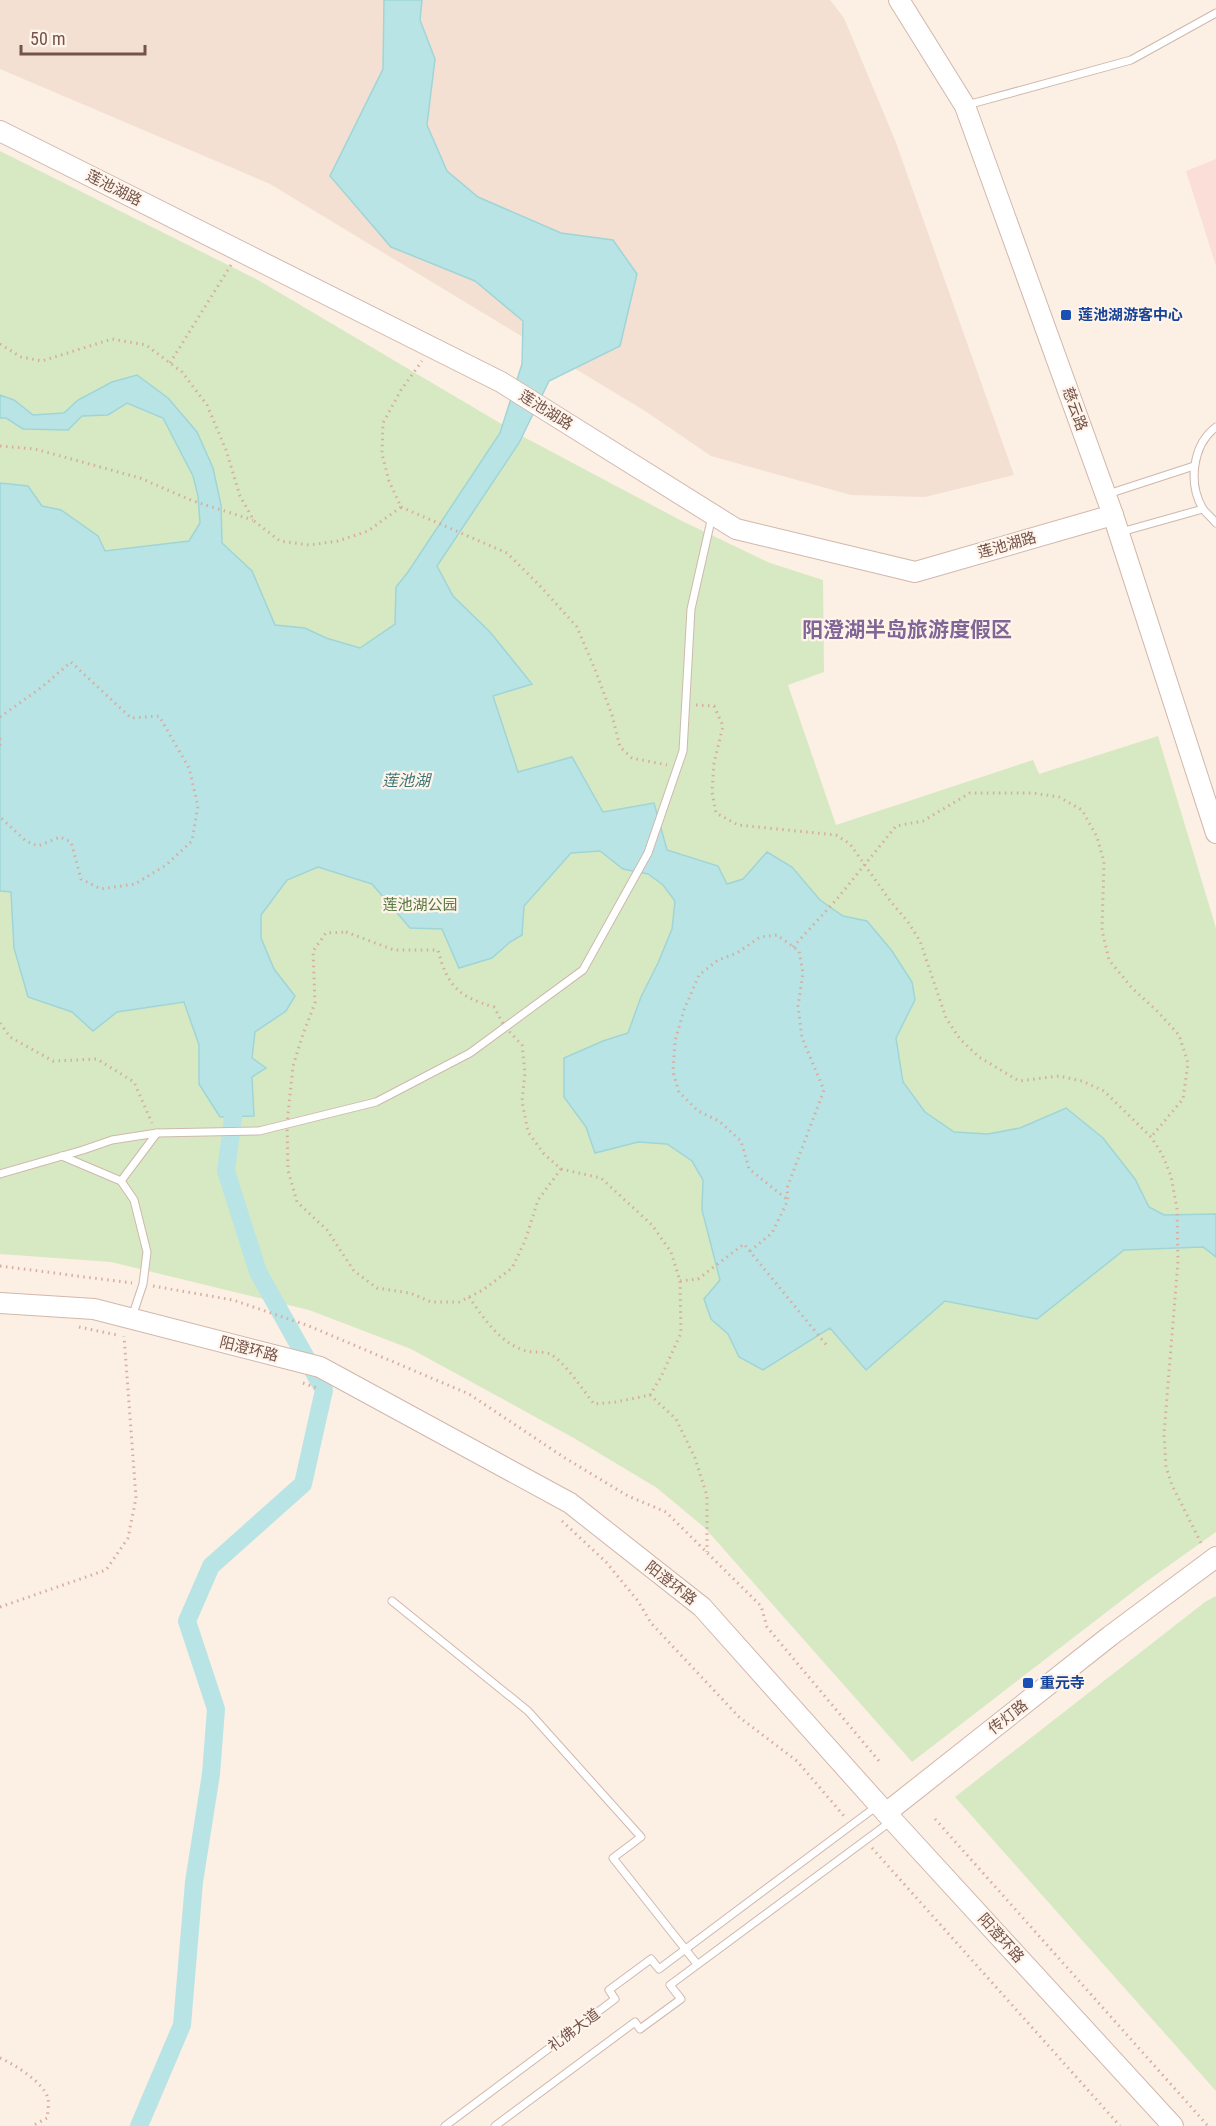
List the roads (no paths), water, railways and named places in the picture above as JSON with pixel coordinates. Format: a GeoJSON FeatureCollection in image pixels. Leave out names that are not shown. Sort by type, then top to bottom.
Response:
{"type":"FeatureCollection","features":[{"type":"Feature","properties":{"kind":"street","name":"慈云路"},"geometry":{"type":"LineString","coordinates":[[899,0],[965,106],[1106,494],[1216,833]]}},
{"type":"Feature","properties":{"kind":"street","name":"莲池湖路"},"geometry":{"type":"LineString","coordinates":[[0,131],[501,382],[736,529],[915,572],[1116,524]]}},
{"type":"Feature","properties":{"kind":"street","name":"阳澄环路"},"geometry":{"type":"LineString","coordinates":[[0,1303],[94,1309],[129,1331],[263,1352],[320,1367],[570,1503],[702,1607],[1173,2126]]}},
{"type":"Feature","properties":{"kind":"street","name":"传灯路"},"geometry":{"type":"LineString","coordinates":[[886,1812],[1110,1636],[1213,1559]]}},
{"type":"Feature","properties":{"kind":"lane"},"geometry":{"type":"LineString","coordinates":[[965,106],[1131,60],[1216,13]]}},
{"type":"Feature","properties":{"kind":"lane"},"geometry":{"type":"LineString","coordinates":[[1216,427],[1201,446],[1194,466],[1195,488],[1203,508],[1216,523]]}},
{"type":"Feature","properties":{"kind":"lane"},"geometry":{"type":"LineString","coordinates":[[1106,494],[1194,466]]}},
{"type":"Feature","properties":{"kind":"lane"},"geometry":{"type":"LineString","coordinates":[[1116,524],[1203,508]]}},
{"type":"Feature","properties":{"kind":"lane"},"geometry":{"type":"LineString","coordinates":[[0,1174],[112,1140],[157,1133],[259,1131],[376,1102],[470,1053],[583,970],[648,853],[683,751],[691,609],[713,514]]}},
{"type":"Feature","properties":{"kind":"lane"},"geometry":{"type":"LineString","coordinates":[[121,1181],[157,1133]]}},
{"type":"Feature","properties":{"kind":"lane"},"geometry":{"type":"LineString","coordinates":[[62,1156],[121,1181],[134,1200],[147,1252],[143,1284],[129,1331]]}},
{"type":"Feature","properties":{"kind":"lane"},"geometry":{"type":"LineString","coordinates":[[392,1601],[528,1711],[641,1837],[613,1858],[697,1964],[865,1840],[886,1812]]}},
{"type":"Feature","properties":{"kind":"lane"},"geometry":{"type":"LineString","coordinates":[[685,1950],[852,1825],[886,1812]]}},
{"type":"Feature","properties":{"kind":"lane","name":"礼佛大道"},"geometry":{"type":"LineString","coordinates":[[445,2126],[615,1999],[609,1990],[651,1959],[659,1969],[685,1950]]}},
{"type":"Feature","properties":{"kind":"lane","name":"礼佛大道"},"geometry":{"type":"LineString","coordinates":[[495,2126],[634,2022],[640,2029],[681,1999],[670,1985],[697,1964]]}},
{"type":"Feature","properties":{"kind":"water","name":"莲池湖"},"geometry":{"type":"Polygon","coordinates":[[[384,0],[422,0],[420,20],[435,59],[427,125],[447,171],[478,197],[561,233],[613,240],[637,274],[620,346],[549,381],[519,443],[437,566],[453,596],[490,632],[532,684],[493,696],[518,772],[572,757],[603,812],[654,803],[667,850],[718,866],[727,884],[743,879],[767,852],[792,867],[820,900],[843,916],[867,921],[892,951],[912,982],[915,1000],[896,1038],[903,1082],[925,1112],[954,1132],[988,1134],[1020,1128],[1066,1108],[1103,1138],[1135,1179],[1149,1207],[1164,1215],[1216,1214],[1216,1257],[1203,1247],[1124,1250],[1037,1319],[945,1301],[866,1370],[830,1328],[763,1370],[739,1357],[728,1334],[711,1319],[704,1299],[720,1280],[702,1210],[703,1180],[692,1161],[667,1144],[638,1142],[595,1153],[586,1127],[564,1097],[564,1058],[628,1033],[641,997],[672,929],[675,901],[663,885],[648,874],[623,869],[600,851],[571,853],[524,906],[522,935],[492,958],[459,968],[442,929],[410,928],[372,884],[318,867],[287,880],[261,915],[261,938],[274,969],[295,996],[286,1011],[255,1032],[252,1058],[266,1068],[252,1077],[254,1116],[220,1117],[199,1084],[199,1045],[184,1002],[117,1012],[93,1031],[72,1012],[28,997],[14,948],[11,892],[0,891],[0,483],[28,486],[42,506],[61,510],[98,536],[105,551],[189,541],[200,523],[198,496],[193,476],[163,418],[127,403],[108,415],[82,416],[68,430],[23,429],[6,418],[0,418],[0,395],[14,400],[33,415],[64,413],[78,400],[112,382],[137,375],[168,398],[197,432],[213,468],[221,505],[222,543],[252,571],[275,625],[305,628],[326,638],[360,648],[395,624],[396,587],[500,433],[522,364],[523,321],[475,281],[391,247],[330,176],[383,69],[384,0]]]}},
{"type":"Feature","properties":{"kind":"waterway"},"geometry":{"type":"LineString","coordinates":[[139,2126],[182,2025],[194,1882],[211,1774],[216,1709],[187,1621],[211,1566],[303,1484],[324,1390],[258,1272],[226,1171],[233,1117]]}},
{"type":"Feature","properties":{"kind":"place","name":"莲池湖游客中心"},"geometry":{"type":"Point","coordinates":[1066,315]}},
{"type":"Feature","properties":{"kind":"place","name":"重元寺"},"geometry":{"type":"Point","coordinates":[1028,1683]}},
{"type":"Feature","properties":{"kind":"district","name":"阳澄湖半岛旅游度假区"},"geometry":{"type":"Point","coordinates":[907,630]}},
{"type":"Feature","properties":{"kind":"park label","name":"莲池湖公园"},"geometry":{"type":"Point","coordinates":[420,905]}}]}
